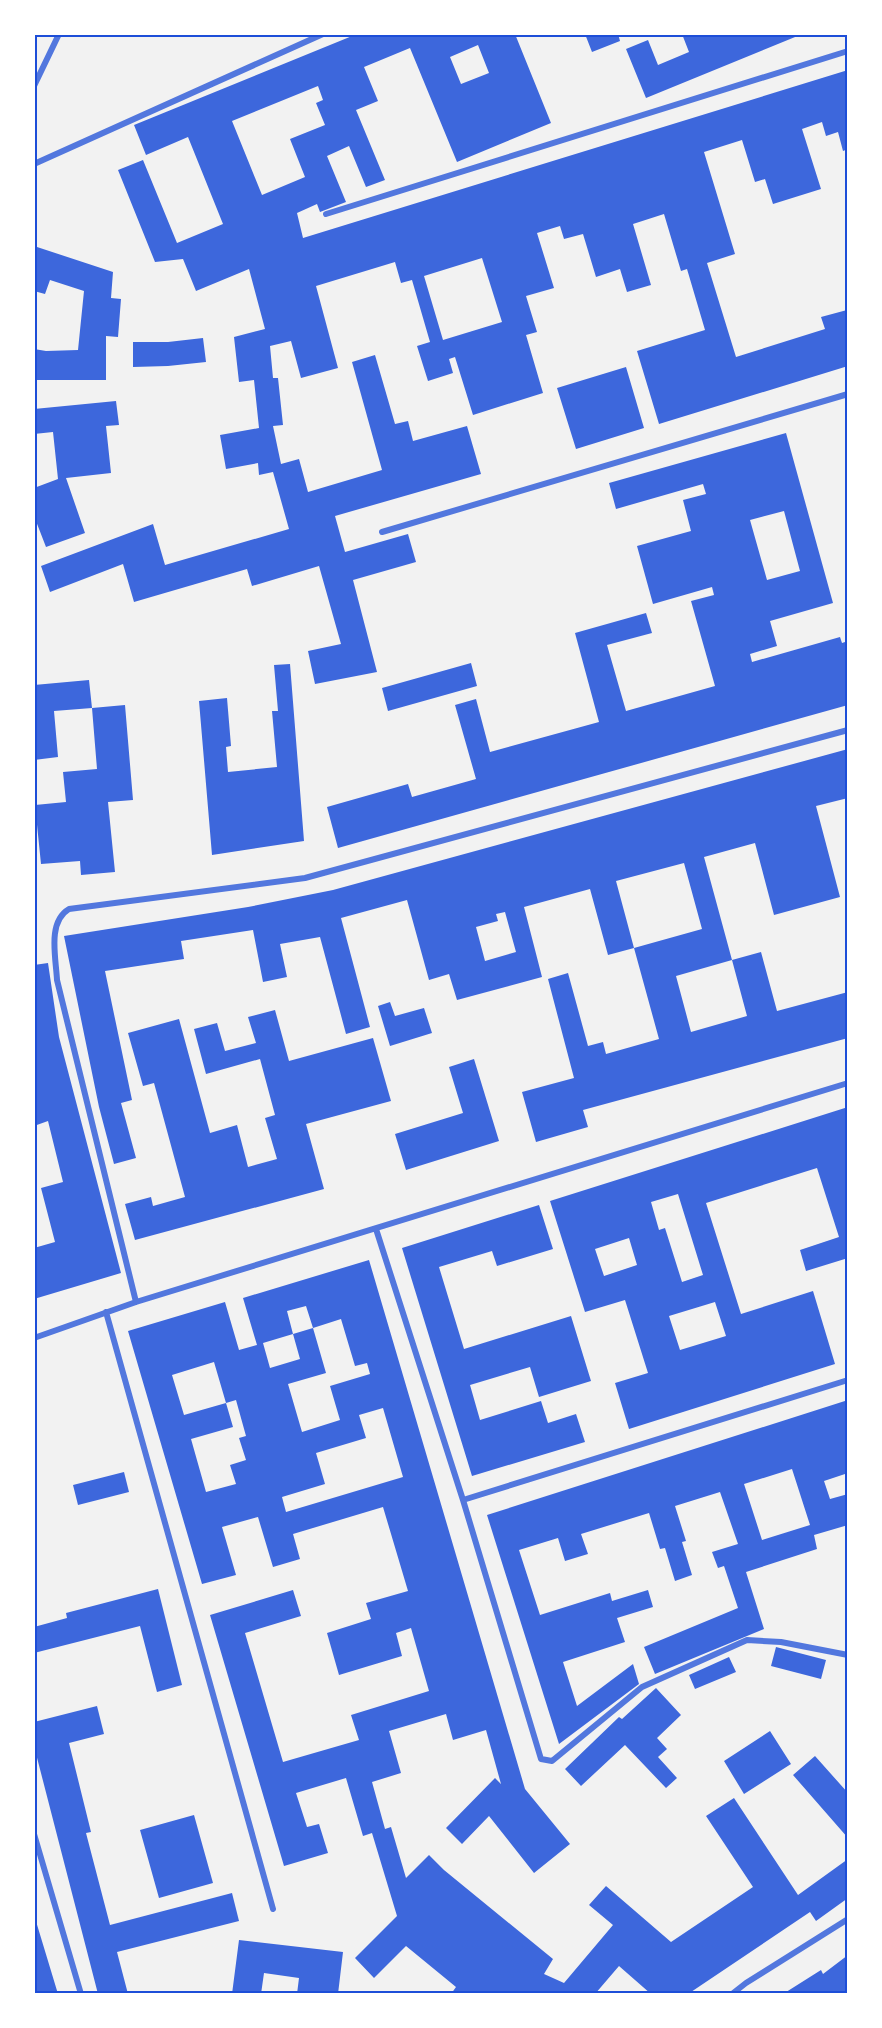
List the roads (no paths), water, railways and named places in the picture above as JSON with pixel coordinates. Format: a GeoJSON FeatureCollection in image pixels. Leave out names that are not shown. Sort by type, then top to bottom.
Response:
{"type":"FeatureCollection","features":[{"type":"Feature","properties":{"kind":"street"},"geometry":{"type":"LineString","coordinates":[[34,86],[59,34]]}},
{"type":"Feature","properties":{"kind":"street"},"geometry":{"type":"LineString","coordinates":[[34,164],[323,34]]}},
{"type":"Feature","properties":{"kind":"street"},"geometry":{"type":"LineString","coordinates":[[326,214],[848,51]]}},
{"type":"Feature","properties":{"kind":"street"},"geometry":{"type":"LineString","coordinates":[[382,532],[848,394]]}},
{"type":"Feature","properties":{"kind":"street"},"geometry":{"type":"LineString","coordinates":[[136,1302],[57,980],[55,927],[62,913],[69,909],[305,878],[848,730]]}},
{"type":"Feature","properties":{"kind":"street"},"geometry":{"type":"LineString","coordinates":[[34,1338],[136,1302],[848,1083]]}},
{"type":"Feature","properties":{"kind":"street"},"geometry":{"type":"LineString","coordinates":[[376,1229],[463,1500],[541,1759],[547,1762],[552,1761],[642,1687],[747,1640],[781,1642],[848,1655]]}},
{"type":"Feature","properties":{"kind":"street"},"geometry":{"type":"LineString","coordinates":[[106,1312],[273,1909]]}},
{"type":"Feature","properties":{"kind":"street"},"geometry":{"type":"LineString","coordinates":[[463,1500],[848,1380]]}},
{"type":"Feature","properties":{"kind":"street"},"geometry":{"type":"LineString","coordinates":[[34,1834],[81,1994]]}},
{"type":"Feature","properties":{"kind":"street"},"geometry":{"type":"LineString","coordinates":[[732,1994],[848,1919]]}}]}
